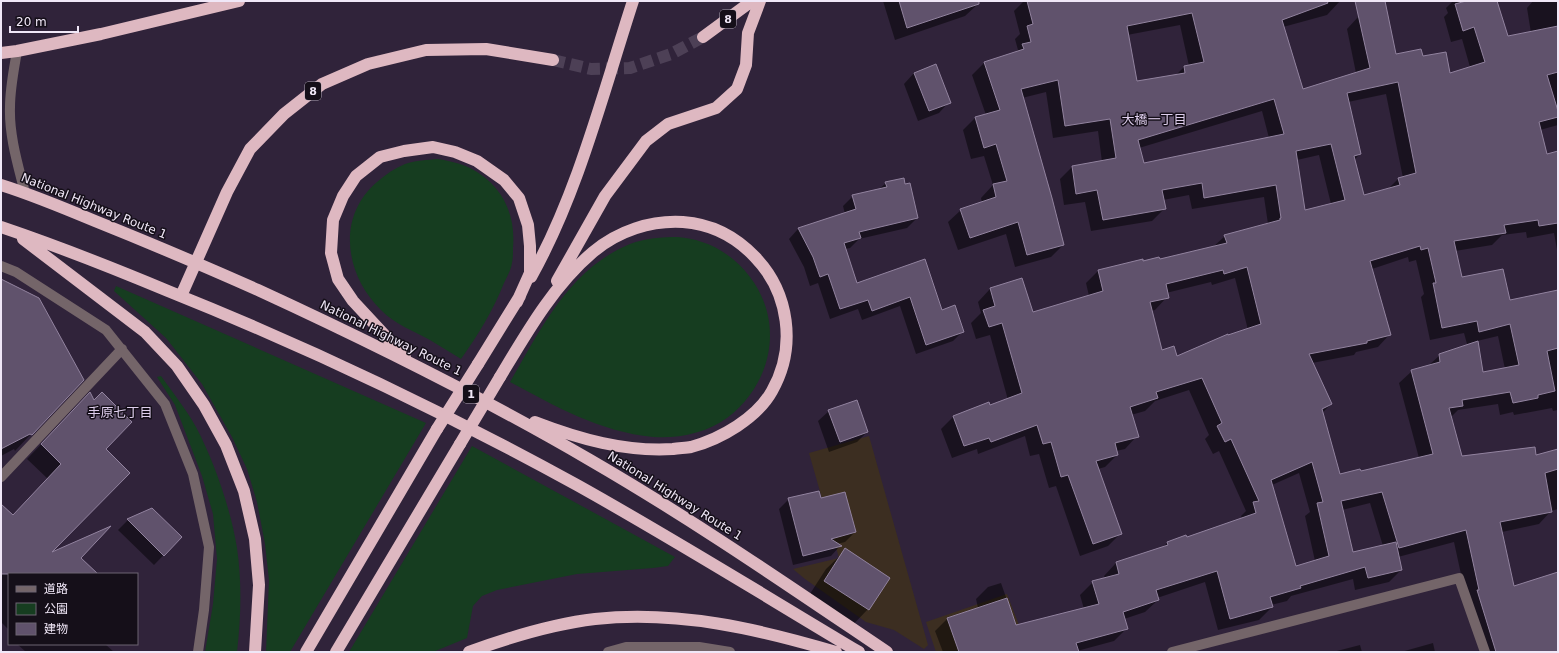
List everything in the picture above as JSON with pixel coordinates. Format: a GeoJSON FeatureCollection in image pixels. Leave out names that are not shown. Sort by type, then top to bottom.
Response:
{"type":"FeatureCollection","features":[{"type":"Feature","properties":{"kind":"highway"},"geometry":{"type":"LineString","coordinates":[[1,53],[101,34],[239,1]]}},
{"type":"Feature","properties":{"kind":"highway"},"geometry":{"type":"LineString","coordinates":[[306,652],[436,429],[517,302],[542,258],[579,170],[633,1]]}},
{"type":"Feature","properties":{"kind":"highway","name":"8"},"geometry":{"type":"LineString","coordinates":[[703,37],[752,1]]}},
{"type":"Feature","properties":{"kind":"highway"},"geometry":{"type":"LineString","coordinates":[[336,652],[539,312],[605,196],[646,141],[668,124],[716,108],[737,89],[746,65],[748,33],[760,1]]}},
{"type":"Feature","properties":{"kind":"highway","name":"8"},"geometry":{"type":"LineString","coordinates":[[181,296],[227,192],[250,149],[284,114],[322,84],[368,64],[426,50],[486,49],[553,60]]}},
{"type":"Feature","properties":{"kind":"highway"},"geometry":{"type":"LineString","coordinates":[[411,363],[353,301],[338,279],[331,253],[333,220],[343,196],[356,176],[380,157],[404,151],[432,147],[455,152],[476,160],[504,180],[519,198],[528,225],[530,239],[530,273],[517,302]]}},
{"type":"Feature","properties":{"kind":"highway","name":"National Highway Route 1"},"geometry":{"type":"LineString","coordinates":[[1,185],[25,193],[196,263],[318,318],[495,406],[671,509],[746,557],[887,652]]}},
{"type":"Feature","properties":{"kind":"highway"},"geometry":{"type":"LineString","coordinates":[[495,406],[562,432],[597,442],[634,448],[663,449],[690,447],[717,438],[737,426],[756,411],[772,392],[783,365],[787,341],[786,318],[779,293],[765,267],[746,247],[722,231],[696,222],[666,221],[639,226],[617,236],[595,250],[575,269],[539,312]]}},
{"type":"Feature","properties":{"kind":"highway"},"geometry":{"type":"LineString","coordinates":[[7,229],[181,296],[325,358],[485,436],[577,485],[656,530],[859,652]]}},
{"type":"Feature","properties":{"kind":"highway"},"geometry":{"type":"LineString","coordinates":[[7,229],[145,332],[177,366],[204,405],[226,445],[244,491],[255,539],[259,585],[255,652]]}},
{"type":"Feature","properties":{"kind":"highway"},"geometry":{"type":"LineString","coordinates":[[470,652],[503,640],[546,628],[596,619],[646,617],[695,620],[747,629],[836,652]]}},
{"type":"Feature","properties":{"kind":"street"},"geometry":{"type":"LineString","coordinates":[[17,51],[12,78],[10,108],[13,143],[25,193]]}},
{"type":"Feature","properties":{"kind":"street"},"geometry":{"type":"LineString","coordinates":[[1,266],[16,272],[106,330],[165,404],[193,474],[209,547],[204,610],[198,652]]}},
{"type":"Feature","properties":{"kind":"street"},"geometry":{"type":"LineString","coordinates":[[1,477],[122,349]]}},
{"type":"Feature","properties":{"kind":"street"},"geometry":{"type":"LineString","coordinates":[[1172,652],[1459,578],[1485,652]]}},
{"type":"Feature","properties":{"kind":"street"},"geometry":{"type":"LineString","coordinates":[[608,652],[626,647],[699,647],[730,652]]}},
{"type":"Feature","properties":{"kind":"shaded area"},"geometry":{"type":"Polygon","coordinates":[[[869,436],[928,645],[924,649],[894,630],[866,622],[793,569],[839,558],[809,453],[869,436]]]}},
{"type":"Feature","properties":{"kind":"shaded area"},"geometry":{"type":"Polygon","coordinates":[[[1007,594],[1019,625],[998,652],[936,652],[926,622],[1007,594]]]}},
{"type":"Feature","properties":{"kind":"green space"},"geometry":{"type":"Polygon","coordinates":[[[438,159],[466,166],[491,182],[505,201],[512,223],[513,256],[510,271],[490,313],[461,359],[398,323],[381,310],[369,296],[359,280],[353,263],[350,246],[351,229],[355,212],[364,196],[377,182],[398,167],[405,164],[438,159]]]}},
{"type":"Feature","properties":{"kind":"green space"},"geometry":{"type":"Polygon","coordinates":[[[678,237],[696,240],[709,245],[722,251],[735,260],[750,277],[761,295],[768,314],[770,333],[768,352],[763,371],[754,388],[742,404],[727,418],[710,428],[682,436],[653,437],[633,434],[615,430],[578,417],[510,382],[533,342],[559,302],[573,285],[590,269],[609,255],[630,244],[654,238],[678,237]]]}},
{"type":"Feature","properties":{"kind":"green space"},"geometry":{"type":"Polygon","coordinates":[[[116,286],[426,423],[290,652],[266,652],[269,580],[265,544],[257,502],[247,469],[232,437],[202,384],[166,338],[114,291],[116,286]]]}},
{"type":"Feature","properties":{"kind":"green space"},"geometry":{"type":"Polygon","coordinates":[[[161,376],[188,414],[203,440],[221,486],[231,518],[240,574],[240,613],[237,652],[205,652],[213,604],[217,559],[213,514],[202,476],[175,405],[157,377],[161,376]]]}},
{"type":"Feature","properties":{"kind":"green space"},"geometry":{"type":"Polygon","coordinates":[[[472,446],[675,557],[668,566],[577,574],[497,590],[482,596],[473,606],[467,638],[433,652],[349,652],[472,446]]]}},
{"type":"Feature","properties":{"kind":"building"},"geometry":{"type":"Polygon","coordinates":[[[899,1],[979,1],[979,4],[907,28],[899,1]]]}},
{"type":"Feature","properties":{"kind":"building"},"geometry":{"type":"Polygon","coordinates":[[[1027,1],[1327,1],[1328,3],[1282,20],[1303,89],[1370,68],[1355,1],[1385,1],[1396,54],[1421,49],[1423,56],[1446,52],[1450,73],[1485,62],[1474,27],[1463,31],[1455,4],[1466,1],[1497,1],[1508,36],[1558,26],[1558,72],[1547,75],[1558,111],[1558,117],[1539,122],[1547,154],[1558,151],[1558,223],[1539,226],[1538,220],[1504,225],[1506,233],[1454,241],[1462,277],[1503,269],[1510,300],[1558,290],[1558,348],[1547,351],[1555,391],[1538,395],[1538,398],[1513,403],[1510,392],[1462,400],[1463,406],[1449,408],[1462,456],[1535,447],[1536,455],[1558,449],[1558,469],[1545,473],[1552,512],[1500,522],[1514,586],[1558,572],[1558,652],[1496,652],[1477,590],[1479,590],[1466,530],[1399,548],[1382,492],[1341,501],[1353,552],[1396,542],[1402,570],[1368,578],[1365,567],[1300,586],[1301,588],[1270,597],[1273,607],[1230,619],[1217,571],[1156,590],[1159,600],[1123,612],[1128,629],[1076,643],[1079,652],[959,652],[947,618],[1007,598],[1016,625],[1099,604],[1092,581],[1119,574],[1116,562],[1168,545],[1167,542],[1186,535],[1187,537],[1256,513],[1253,502],[1259,501],[1231,439],[1225,442],[1217,426],[1222,423],[1202,378],[1156,392],[1158,398],[1130,407],[1139,437],[1115,443],[1118,455],[1096,461],[1122,534],[1093,544],[1068,475],[1061,477],[1051,442],[1043,444],[1037,425],[991,442],[989,438],[964,446],[953,416],[989,402],[990,405],[1022,393],[1002,323],[989,327],[983,310],[995,306],[990,288],[1022,278],[1033,312],[1103,291],[1098,270],[1143,259],[1143,261],[1159,257],[1160,259],[1227,243],[1224,235],[1280,220],[1281,218],[1276,185],[1204,198],[1202,183],[1162,190],[1166,209],[1103,220],[1097,190],[1076,194],[1072,166],[1116,158],[1110,119],[1065,126],[1058,80],[1021,89],[1064,245],[1027,255],[1018,222],[970,238],[960,209],[996,197],[993,184],[1007,181],[996,144],[984,148],[975,117],[1000,110],[984,62],[1024,49],[1022,44],[1031,42],[1027,26],[1033,24],[1027,1]],[[1192,13],[1127,26],[1137,81],[1185,73],[1184,66],[1204,62],[1192,13]],[[1398,82],[1347,93],[1361,154],[1354,156],[1364,195],[1400,185],[1398,178],[1416,173],[1398,82]],[[1274,99],[1138,140],[1144,163],[1284,134],[1274,99]],[[1331,144],[1296,151],[1305,210],[1345,200],[1331,144]],[[1420,246],[1370,261],[1391,335],[1367,341],[1367,343],[1309,354],[1332,404],[1322,409],[1340,474],[1360,469],[1361,471],[1433,454],[1411,370],[1440,362],[1439,354],[1478,341],[1483,372],[1519,365],[1510,324],[1479,332],[1477,321],[1442,328],[1433,283],[1436,283],[1428,248],[1421,250],[1420,246]],[[1247,267],[1224,274],[1223,270],[1166,284],[1169,298],[1150,302],[1162,350],[1174,346],[1177,356],[1228,334],[1261,324],[1247,267]],[[1312,462],[1271,480],[1296,566],[1329,556],[1317,503],[1323,502],[1312,462]]]}},
{"type":"Feature","properties":{"kind":"building"},"geometry":{"type":"Polygon","coordinates":[[[936,64],[951,103],[929,111],[914,73],[936,64]]]}},
{"type":"Feature","properties":{"kind":"building"},"geometry":{"type":"Polygon","coordinates":[[[904,178],[905,184],[910,183],[918,218],[859,232],[861,238],[844,243],[857,283],[925,259],[942,310],[955,305],[964,332],[926,345],[910,297],[872,311],[868,300],[840,309],[828,274],[820,277],[813,257],[798,228],[856,209],[852,195],[887,187],[885,182],[904,178]]]}},
{"type":"Feature","properties":{"kind":"building"},"geometry":{"type":"Polygon","coordinates":[[[1,279],[39,298],[84,380],[32,435],[30,434],[1,449],[1,279]]]}},
{"type":"Feature","properties":{"kind":"building"},"geometry":{"type":"Polygon","coordinates":[[[90,392],[94,400],[102,392],[132,422],[106,449],[130,473],[52,552],[111,526],[81,558],[97,573],[1,574],[1,504],[13,515],[61,464],[41,444],[90,392]]]}},
{"type":"Feature","properties":{"kind":"building"},"geometry":{"type":"Polygon","coordinates":[[[857,400],[868,432],[840,442],[828,410],[857,400]]]}},
{"type":"Feature","properties":{"kind":"building"},"geometry":{"type":"Polygon","coordinates":[[[819,491],[821,498],[845,492],[856,532],[831,539],[842,546],[803,556],[788,498],[819,491]]]}},
{"type":"Feature","properties":{"kind":"building"},"geometry":{"type":"Polygon","coordinates":[[[152,508],[182,537],[164,556],[127,519],[152,508]]]}},
{"type":"Feature","properties":{"kind":"building"},"geometry":{"type":"Polygon","coordinates":[[[845,548],[890,578],[869,610],[824,581],[845,548]]]}},
{"type":"Feature","properties":{"kind":"tunnel"},"geometry":{"type":"LineString","coordinates":[[553,60],[591,69],[630,68],[671,54],[703,37]]}},
{"type":"Feature","properties":{"kind":"district","name":"大橋一丁目"},"geometry":{"type":"Point","coordinates":[1154,119]}},
{"type":"Feature","properties":{"kind":"district","name":"手原七丁目"},"geometry":{"type":"Point","coordinates":[120,412]}}]}
